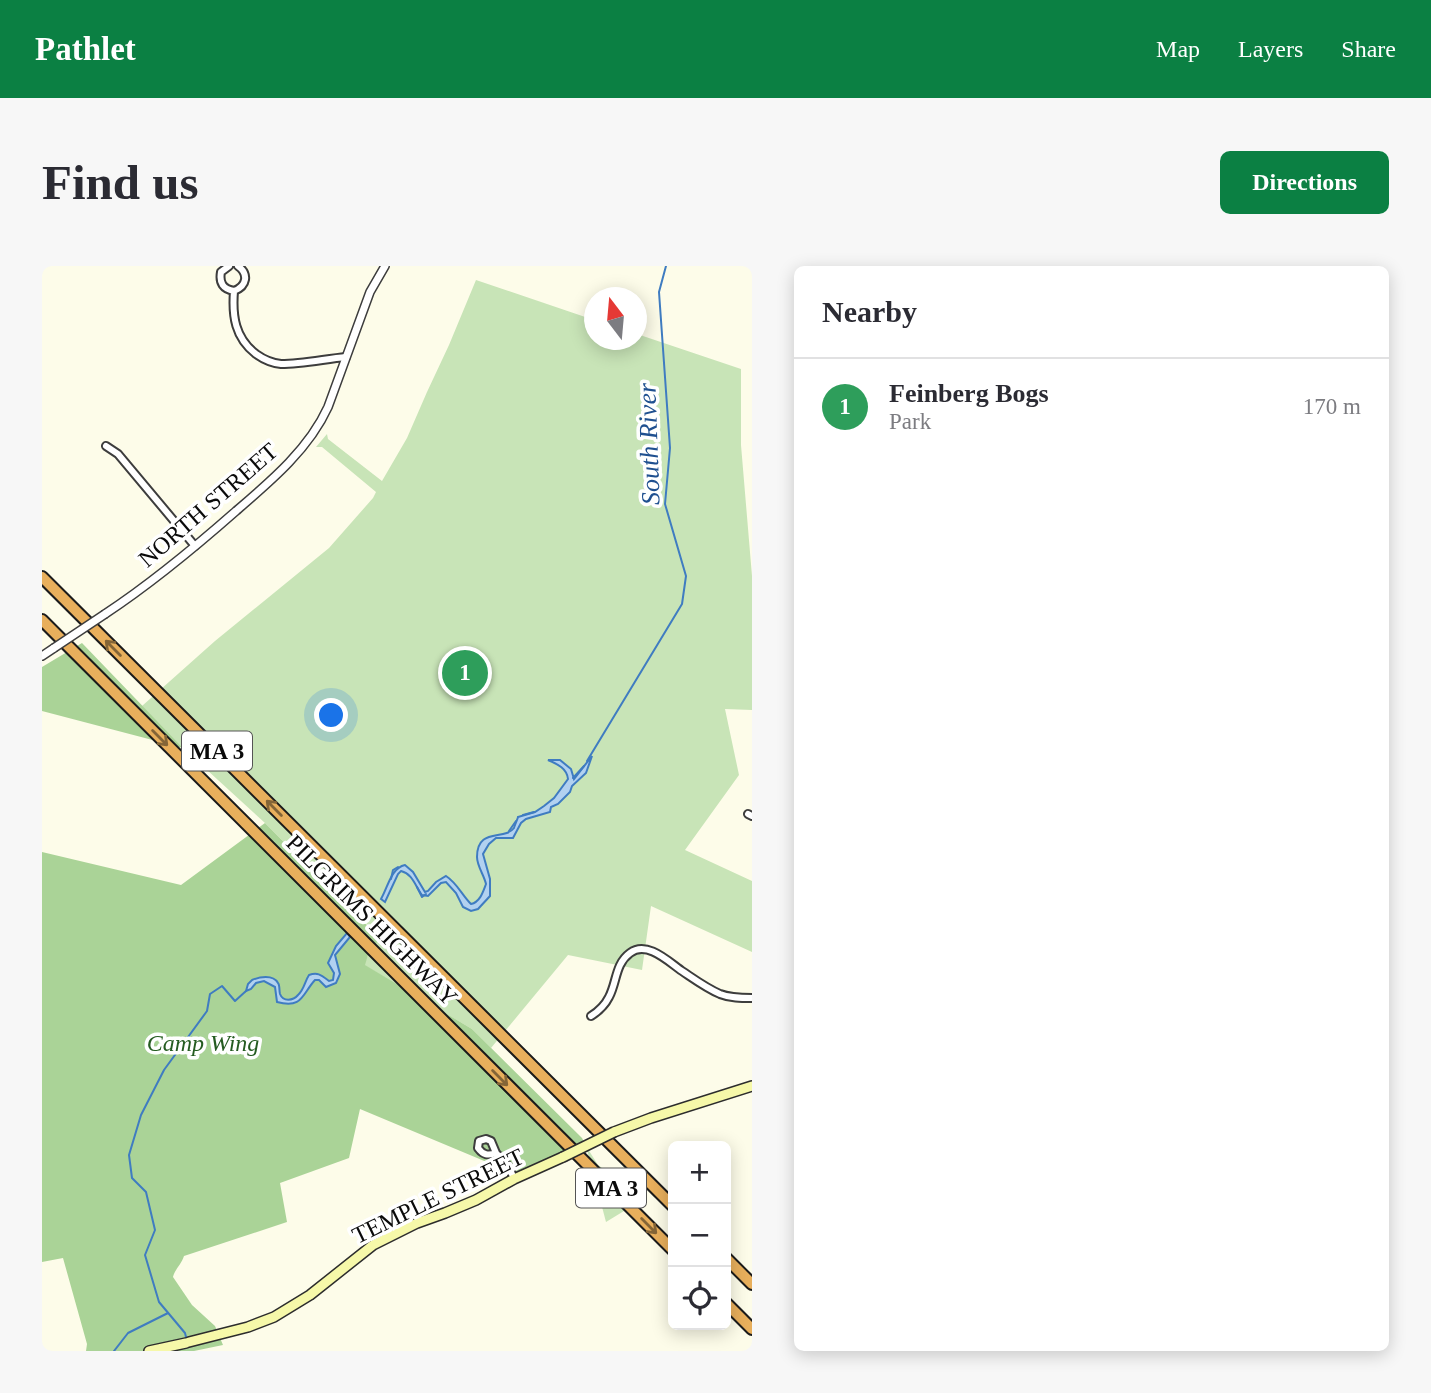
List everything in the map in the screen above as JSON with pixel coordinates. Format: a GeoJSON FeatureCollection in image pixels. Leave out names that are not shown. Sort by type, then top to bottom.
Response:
{"type":"FeatureCollection","features":[{"type":"Feature","properties":{"kind":"highway","name":"PILGRIMS HIGHWAY"},"geometry":{"type":"LineString","coordinates":[[42,577],[671,1204]]}},
{"type":"Feature","properties":{"kind":"highway","name":"PILGRIMS HIGHWAY"},"geometry":{"type":"LineString","coordinates":[[42,620],[668,1245]]}},
{"type":"Feature","properties":{"kind":"highway"},"geometry":{"type":"LineString","coordinates":[[731,1263],[752,1284]]}},
{"type":"Feature","properties":{"kind":"highway"},"geometry":{"type":"LineString","coordinates":[[731,1308],[752,1329]]}},
{"type":"Feature","properties":{"kind":"main road","name":"TEMPLE STREET"},"geometry":{"type":"LineString","coordinates":[[149,1351],[248,1328],[274,1317],[310,1295],[373,1245],[417,1223],[476,1200],[614,1132],[752,1086]]}},
{"type":"Feature","properties":{"kind":"street"},"geometry":{"type":"LineString","coordinates":[[229,266],[221,272],[220,279],[222,285],[234,291],[240,289],[246,277],[244,271],[237,266]]}},
{"type":"Feature","properties":{"kind":"street","name":"NORTH STREET"},"geometry":{"type":"LineString","coordinates":[[42,656],[143,588],[195,546],[272,479],[311,435],[328,407],[370,292],[385,266]]}},
{"type":"Feature","properties":{"kind":"street"},"geometry":{"type":"LineString","coordinates":[[234,291],[234,313],[239,336],[266,360],[280,364],[346,357]]}},
{"type":"Feature","properties":{"kind":"street"},"geometry":{"type":"LineString","coordinates":[[106,446],[114,450],[195,546]]}},
{"type":"Feature","properties":{"kind":"street"},"geometry":{"type":"LineString","coordinates":[[591,1016],[601,1009],[610,996],[615,975],[623,959],[636,950],[647,950],[661,956],[723,995],[752,998]]}},
{"type":"Feature","properties":{"kind":"street"},"geometry":{"type":"LineString","coordinates":[[496,1153],[509,1167],[514,1179]]}},
{"type":"Feature","properties":{"kind":"green space"},"geometry":{"type":"Polygon","coordinates":[[[476,280],[584,317],[584,350],[647,350],[647,337],[741,369],[741,445],[752,576],[752,710],[725,709],[739,775],[685,850],[752,881],[752,952],[651,906],[642,970],[568,955],[491,1048],[472,1029],[364,965],[380,937],[142,706],[215,641],[329,548],[373,498],[376,492],[322,447],[316,447],[327,434],[328,439],[382,481],[407,438],[476,280]]]}},
{"type":"Feature","properties":{"kind":"green space"},"geometry":{"type":"Polygon","coordinates":[[[82,643],[183,748],[42,711],[42,667],[82,643]]]}},
{"type":"Feature","properties":{"kind":"green space","name":"Camp Wing"},"geometry":{"type":"Polygon","coordinates":[[[265,823],[380,938],[368,955],[365,965],[472,1029],[582,1138],[586,1146],[527,1179],[360,1109],[349,1158],[280,1183],[287,1222],[184,1256],[173,1277],[192,1305],[215,1326],[223,1345],[194,1351],[86,1351],[87,1344],[63,1258],[42,1262],[42,852],[181,885],[265,823]]]}},
{"type":"Feature","properties":{"kind":"green space"},"geometry":{"type":"Polygon","coordinates":[[[586,1146],[598,1165],[642,1200],[606,1222],[586,1146]]]}},
{"type":"Feature","properties":{"kind":"water"},"geometry":{"type":"Polygon","coordinates":[[[592,756],[586,773],[558,804],[551,807],[550,812],[526,819],[513,838],[496,838],[489,844],[483,854],[490,879],[490,896],[478,909],[471,911],[463,907],[446,882],[441,883],[428,896],[422,895],[411,878],[401,871],[385,902],[381,899],[393,874],[405,865],[413,872],[425,892],[446,876],[471,904],[477,901],[486,884],[477,860],[481,842],[486,838],[510,832],[518,817],[535,812],[554,798],[568,779],[564,769],[548,760],[560,760],[571,769],[574,779],[592,756]]]}},
{"type":"Feature","properties":{"kind":"water"},"geometry":{"type":"Polygon","coordinates":[[[347,933],[350,937],[335,955],[340,974],[336,983],[326,987],[319,980],[315,980],[301,999],[286,1004],[277,1002],[275,987],[264,981],[256,983],[246,991],[252,980],[269,977],[279,984],[281,997],[291,999],[300,993],[309,975],[317,974],[329,981],[333,980],[334,973],[328,963],[336,946],[347,933]]]}},
{"type":"Feature","properties":{"kind":"waterway","name":"South River"},"geometry":{"type":"LineString","coordinates":[[587,761],[682,604],[686,576],[665,504],[670,448],[659,292],[666,266]]}},
{"type":"Feature","properties":{"kind":"waterway","name":"South River"},"geometry":{"type":"LineString","coordinates":[[573,778],[584,766]]}},
{"type":"Feature","properties":{"kind":"waterway","name":"South River"},"geometry":{"type":"LineString","coordinates":[[523,815],[534,812]]}},
{"type":"Feature","properties":{"kind":"waterway","name":"South River"},"geometry":{"type":"LineString","coordinates":[[509,831],[516,821]]}},
{"type":"Feature","properties":{"kind":"waterway","name":"South River"},"geometry":{"type":"LineString","coordinates":[[391,879],[393,870],[398,867]]}},
{"type":"Feature","properties":{"kind":"waterway","name":"South River"},"geometry":{"type":"LineString","coordinates":[[417,887],[422,897],[426,894]]}},
{"type":"Feature","properties":{"kind":"waterway","name":"South River"},"geometry":{"type":"LineString","coordinates":[[187,1341],[185,1333],[159,1302],[145,1255],[155,1230],[146,1192],[132,1178],[129,1155],[141,1115],[164,1070],[207,1011],[210,994],[222,986],[235,1001],[246,991]]}},
{"type":"Feature","properties":{"kind":"waterway"},"geometry":{"type":"LineString","coordinates":[[114,1351],[128,1333],[168,1313]]}},
{"type":"Feature","properties":{"kind":"place","name":"Feinberg Bogs"},"geometry":{"type":"Point","coordinates":[465,673]}}]}
